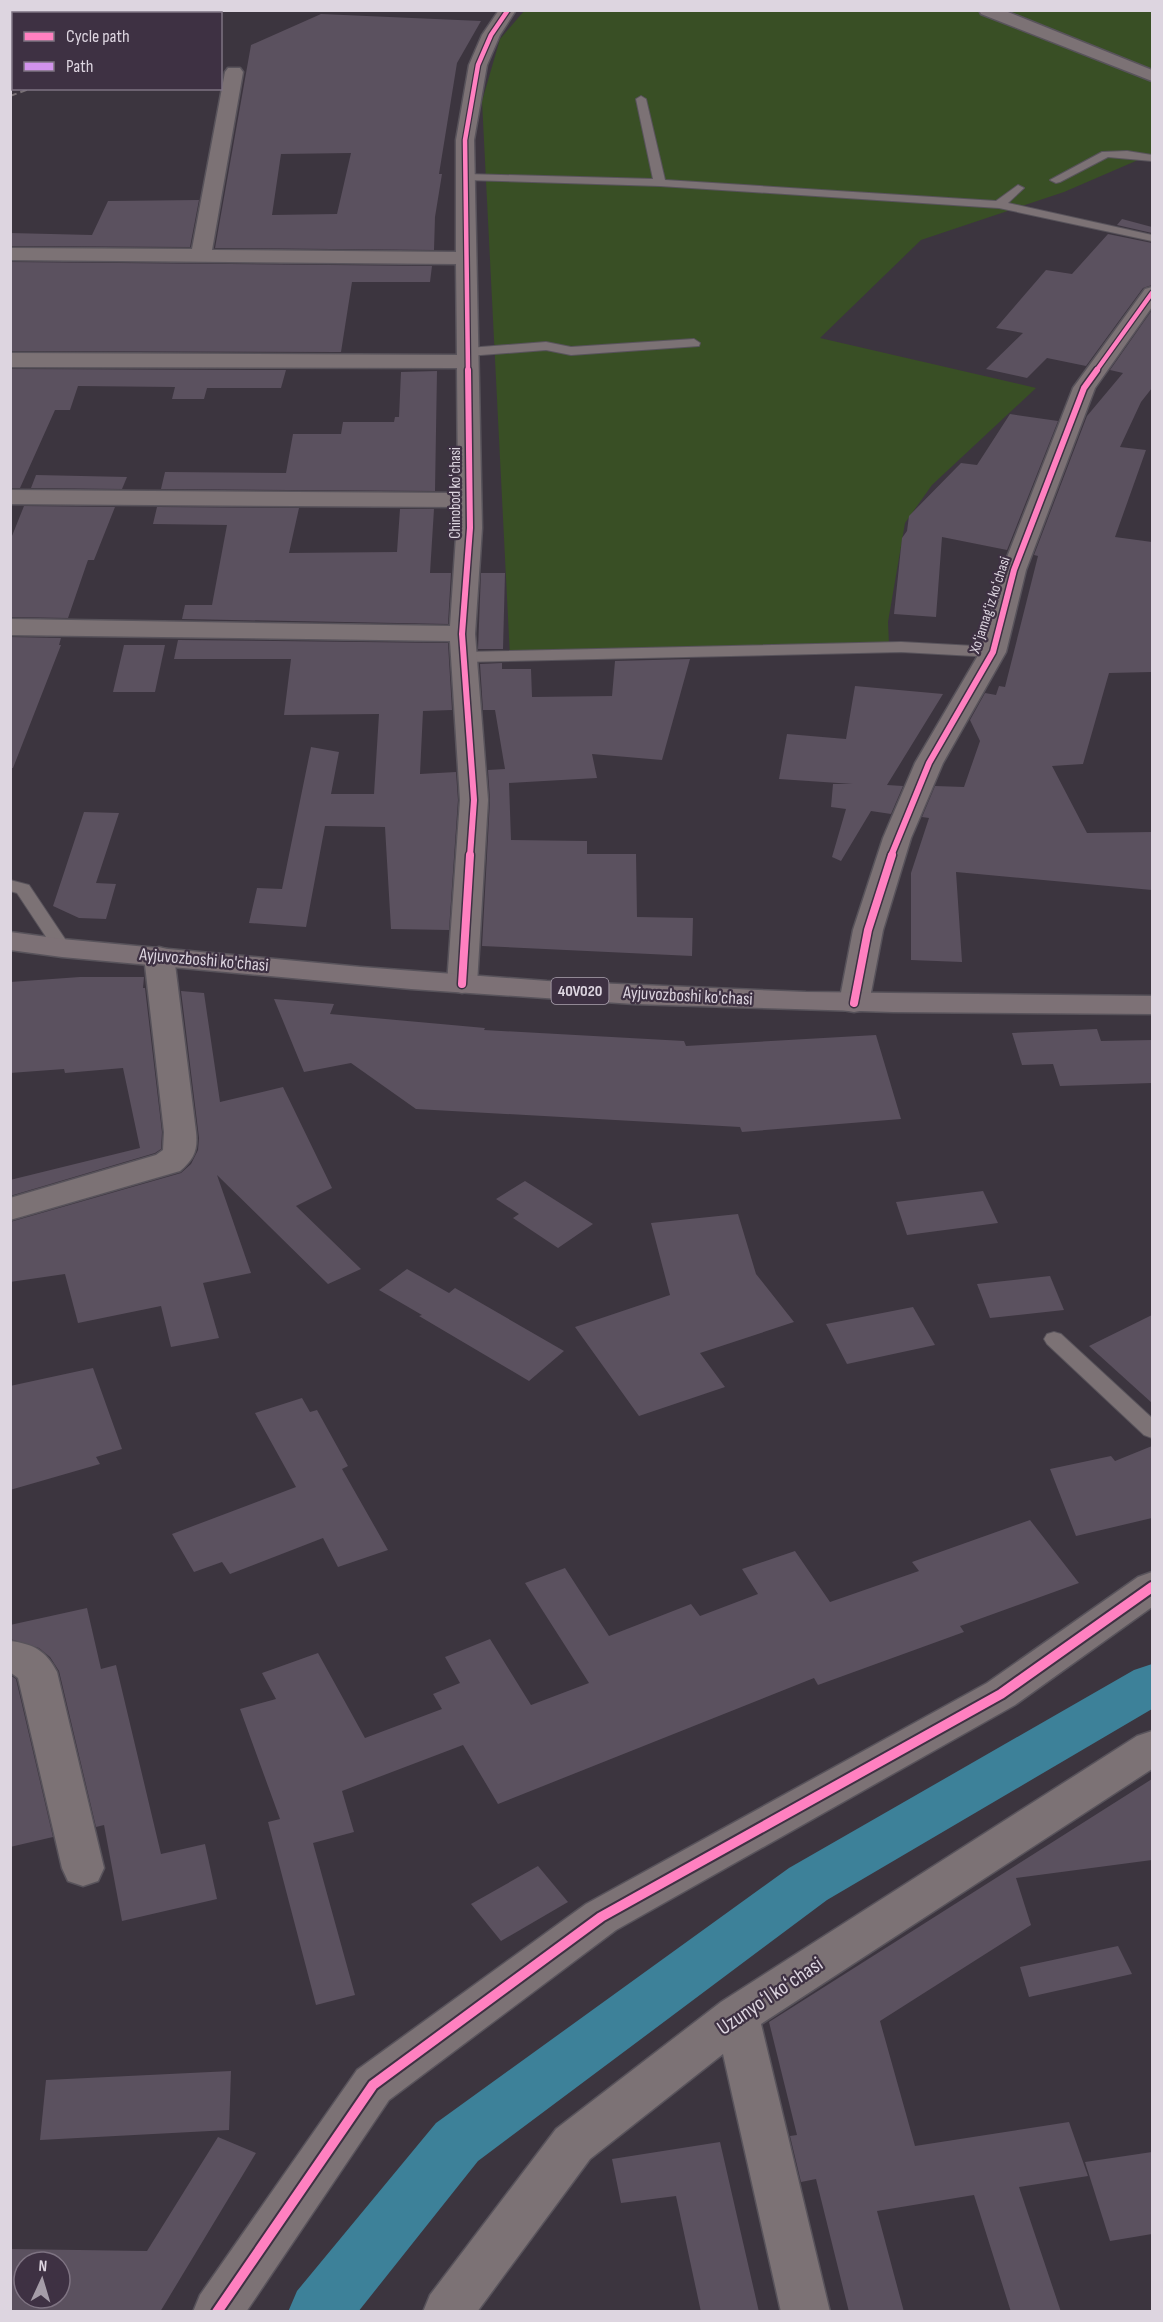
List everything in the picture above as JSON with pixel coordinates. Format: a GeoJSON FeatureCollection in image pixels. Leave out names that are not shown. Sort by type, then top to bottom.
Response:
{"type":"FeatureCollection","features":[{"type":"Feature","properties":{"kind":"main road","name":"Ayjuvozboshi ko'chasi"},"geometry":{"type":"LineString","coordinates":[[10,941],[62,948],[462,984],[854,1003],[1152,1005]]}},
{"type":"Feature","properties":{"kind":"street","name":"Chinobod koʻchasi"},"geometry":{"type":"LineString","coordinates":[[462,984],[474,800],[463,646],[470,528],[465,140],[478,64],[491,35],[508,10]]}},
{"type":"Feature","properties":{"kind":"street"},"geometry":{"type":"LineString","coordinates":[[987,10],[1152,76]]}},
{"type":"Feature","properties":{"kind":"street"},"geometry":{"type":"LineString","coordinates":[[201,257],[234,72]]}},
{"type":"Feature","properties":{"kind":"street"},"geometry":{"type":"LineString","coordinates":[[10,255],[467,258]]}},
{"type":"Feature","properties":{"kind":"street","name":"Xoʻjamagʻiz koʻchasi"},"geometry":{"type":"LineString","coordinates":[[854,1003],[868,930],[897,838],[929,763],[993,652],[1014,570],[1084,388],[1152,294]]}},
{"type":"Feature","properties":{"kind":"street"},"geometry":{"type":"LineString","coordinates":[[10,360],[468,357]]}},
{"type":"Feature","properties":{"kind":"street"},"geometry":{"type":"LineString","coordinates":[[10,497],[470,500]]}},
{"type":"Feature","properties":{"kind":"street"},"geometry":{"type":"LineString","coordinates":[[10,627],[463,646]]}},
{"type":"Feature","properties":{"kind":"street"},"geometry":{"type":"LineString","coordinates":[[10,1209],[139,1173],[168,1163],[177,1156],[181,1147],[180,1132],[159,956]]}},
{"type":"Feature","properties":{"kind":"street"},"geometry":{"type":"LineString","coordinates":[[217,2312],[373,2085],[601,1917],[1001,1694],[1152,1587]]}},
{"type":"Feature","properties":{"kind":"street"},"geometry":{"type":"LineString","coordinates":[[10,1656],[24,1658],[37,1672],[83,1868]]}},
{"type":"Feature","properties":{"kind":"street","name":"Uzunyoʻl koʻchasi"},"geometry":{"type":"LineString","coordinates":[[447,2312],[573,2144],[737,2016],[1152,1748]]}},
{"type":"Feature","properties":{"kind":"street"},"geometry":{"type":"LineString","coordinates":[[737,2016],[806,2312]]}},
{"type":"Feature","properties":{"kind":"lane"},"geometry":{"type":"LineString","coordinates":[[641,99],[660,183]]}},
{"type":"Feature","properties":{"kind":"lane"},"geometry":{"type":"LineString","coordinates":[[1056,180],[1106,154],[1127,154],[1152,158]]}},
{"type":"Feature","properties":{"kind":"lane"},"geometry":{"type":"LineString","coordinates":[[466,177],[660,183],[999,206],[1152,238]]}},
{"type":"Feature","properties":{"kind":"lane"},"geometry":{"type":"LineString","coordinates":[[999,206],[1018,188]]}},
{"type":"Feature","properties":{"kind":"lane"},"geometry":{"type":"LineString","coordinates":[[468,357],[546,346],[571,351],[694,344]]}},
{"type":"Feature","properties":{"kind":"lane"},"geometry":{"type":"LineString","coordinates":[[463,646],[901,647],[993,652]]}},
{"type":"Feature","properties":{"kind":"lane"},"geometry":{"type":"LineString","coordinates":[[10,885],[23,889],[62,948]]}},
{"type":"Feature","properties":{"kind":"lane"},"geometry":{"type":"LineString","coordinates":[[1054,1339],[1152,1430]]}},
{"type":"Feature","properties":{"kind":"green space"},"geometry":{"type":"Polygon","coordinates":[[[524,11],[1152,11],[1152,154],[1064,192],[921,240],[820,338],[1036,388],[932,485],[905,523],[888,622],[889,644],[510,657],[482,101],[500,39],[524,11]]]}},
{"type":"Feature","properties":{"kind":"building"},"geometry":{"type":"Polygon","coordinates":[[[321,14],[481,21],[457,63],[439,174],[442,174],[435,217],[434,250],[215,248],[251,45],[321,14]],[[351,153],[281,154],[272,215],[337,214],[351,153]]]}},
{"type":"Feature","properties":{"kind":"building"},"geometry":{"type":"Polygon","coordinates":[[[199,200],[190,247],[10,246],[10,233],[92,235],[108,201],[199,200]]]}},
{"type":"Feature","properties":{"kind":"building"},"geometry":{"type":"Polygon","coordinates":[[[1122,219],[1152,227],[1152,233],[1117,225],[1122,219]]]}},
{"type":"Feature","properties":{"kind":"building"},"geometry":{"type":"Polygon","coordinates":[[[1108,234],[1152,243],[1152,285],[1143,288],[1086,366],[1047,358],[1027,378],[986,369],[1023,333],[996,328],[1046,270],[1072,274],[1108,234]]]}},
{"type":"Feature","properties":{"kind":"building"},"geometry":{"type":"Polygon","coordinates":[[[10,262],[432,266],[430,282],[352,282],[341,352],[10,351],[10,262]]]}},
{"type":"Feature","properties":{"kind":"building"},"geometry":{"type":"Polygon","coordinates":[[[1152,310],[1152,388],[1141,402],[1120,447],[1146,450],[1115,537],[1152,542],[1152,672],[1109,673],[1083,764],[1052,766],[1087,833],[1152,832],[1152,890],[956,872],[962,962],[911,960],[911,873],[929,818],[922,817],[935,786],[964,787],[980,741],[970,720],[985,693],[996,695],[999,686],[1005,687],[1038,556],[1034,555],[1087,416],[1123,373],[1110,370],[1152,310]]]}},
{"type":"Feature","properties":{"kind":"building"},"geometry":{"type":"Polygon","coordinates":[[[10,369],[286,370],[281,388],[207,388],[204,399],[172,399],[175,387],[78,386],[70,410],[55,410],[20,488],[10,488],[10,369]]]}},
{"type":"Feature","properties":{"kind":"building"},"geometry":{"type":"Polygon","coordinates":[[[437,371],[435,491],[161,489],[165,472],[286,473],[293,434],[341,434],[343,422],[394,422],[395,417],[399,417],[401,372],[437,371]]]}},
{"type":"Feature","properties":{"kind":"building"},"geometry":{"type":"Polygon","coordinates":[[[1010,414],[1058,421],[1007,550],[942,537],[936,617],[894,614],[902,538],[907,531],[909,516],[961,463],[977,465],[1010,414]]]}},
{"type":"Feature","properties":{"kind":"building"},"geometry":{"type":"Polygon","coordinates":[[[36,475],[127,477],[122,489],[31,488],[36,475]]]}},
{"type":"Feature","properties":{"kind":"building"},"geometry":{"type":"Polygon","coordinates":[[[24,506],[115,507],[94,560],[88,560],[68,618],[10,617],[10,541],[24,506]]]}},
{"type":"Feature","properties":{"kind":"building"},"geometry":{"type":"Polygon","coordinates":[[[157,507],[299,508],[289,553],[397,552],[400,509],[434,509],[430,573],[451,573],[448,624],[182,619],[185,605],[212,605],[227,525],[153,524],[157,507]]]}},
{"type":"Feature","properties":{"kind":"building"},"geometry":{"type":"Polygon","coordinates":[[[481,573],[505,573],[503,649],[478,649],[481,573]]]}},
{"type":"Feature","properties":{"kind":"building"},"geometry":{"type":"Polygon","coordinates":[[[10,637],[61,638],[59,645],[61,645],[13,768],[10,768],[10,637]]]}},
{"type":"Feature","properties":{"kind":"building"},"geometry":{"type":"Polygon","coordinates":[[[178,640],[448,643],[452,710],[423,711],[420,774],[456,772],[458,800],[449,930],[391,929],[385,827],[325,826],[306,927],[249,923],[257,888],[282,889],[311,747],[339,752],[331,794],[374,794],[379,714],[284,715],[291,659],[174,659],[178,640]]]}},
{"type":"Feature","properties":{"kind":"building"},"geometry":{"type":"Polygon","coordinates":[[[124,645],[165,645],[155,692],[113,692],[124,645]]]}},
{"type":"Feature","properties":{"kind":"building"},"geometry":{"type":"Polygon","coordinates":[[[690,659],[662,760],[592,754],[597,778],[509,783],[511,840],[587,841],[587,854],[636,854],[637,917],[693,918],[692,956],[482,946],[490,800],[488,770],[505,769],[495,710],[483,710],[480,664],[502,663],[502,669],[531,669],[532,697],[612,696],[615,661],[690,659]]]}},
{"type":"Feature","properties":{"kind":"building"},"geometry":{"type":"Polygon","coordinates":[[[855,686],[943,694],[887,785],[903,786],[891,814],[871,811],[841,861],[832,857],[846,809],[831,807],[833,784],[853,784],[779,779],[787,734],[846,739],[855,686]]]}},
{"type":"Feature","properties":{"kind":"building"},"geometry":{"type":"Polygon","coordinates":[[[84,812],[119,813],[96,883],[116,884],[106,919],[79,918],[53,906],[84,812]]]}},
{"type":"Feature","properties":{"kind":"building"},"geometry":{"type":"Polygon","coordinates":[[[80,977],[144,977],[143,988],[145,988],[162,1132],[161,1149],[155,1153],[10,1196],[10,1180],[140,1148],[123,1068],[65,1073],[64,1069],[10,1073],[10,982],[80,977]]]}},
{"type":"Feature","properties":{"kind":"building"},"geometry":{"type":"Polygon","coordinates":[[[181,991],[204,993],[220,1102],[283,1087],[332,1188],[296,1206],[361,1269],[328,1284],[217,1175],[251,1273],[203,1283],[219,1338],[171,1347],[161,1306],[78,1323],[65,1274],[10,1282],[10,1222],[181,1173],[191,1164],[198,1150],[199,1138],[181,991]]]}},
{"type":"Feature","properties":{"kind":"building"},"geometry":{"type":"Polygon","coordinates":[[[274,999],[334,1004],[330,1014],[485,1028],[484,1030],[684,1041],[686,1046],[876,1035],[901,1119],[742,1132],[740,1127],[416,1109],[351,1063],[304,1072],[274,999]]]}},
{"type":"Feature","properties":{"kind":"building"},"geometry":{"type":"Polygon","coordinates":[[[1097,1029],[1101,1041],[1152,1040],[1152,1083],[1060,1086],[1053,1064],[1022,1065],[1012,1033],[1097,1029]]]}},
{"type":"Feature","properties":{"kind":"building"},"geometry":{"type":"Polygon","coordinates":[[[525,1181],[593,1224],[558,1248],[513,1218],[519,1214],[496,1199],[525,1181]]]}},
{"type":"Feature","properties":{"kind":"building"},"geometry":{"type":"Polygon","coordinates":[[[983,1191],[998,1223],[907,1235],[896,1202],[983,1191]]]}},
{"type":"Feature","properties":{"kind":"building"},"geometry":{"type":"Polygon","coordinates":[[[738,1214],[756,1274],[794,1322],[700,1353],[725,1387],[639,1416],[575,1327],[670,1295],[651,1223],[738,1214]]]}},
{"type":"Feature","properties":{"kind":"building"},"geometry":{"type":"Polygon","coordinates":[[[407,1269],[449,1293],[455,1288],[564,1351],[529,1381],[379,1290],[407,1269]]]}},
{"type":"Feature","properties":{"kind":"building"},"geometry":{"type":"Polygon","coordinates":[[[1050,1276],[1064,1310],[990,1318],[977,1284],[1050,1276]]]}},
{"type":"Feature","properties":{"kind":"building"},"geometry":{"type":"Polygon","coordinates":[[[913,1307],[935,1345],[847,1364],[826,1324],[913,1307]]]}},
{"type":"Feature","properties":{"kind":"building"},"geometry":{"type":"Polygon","coordinates":[[[1152,1315],[1152,1403],[1089,1346],[1152,1315]]]}},
{"type":"Feature","properties":{"kind":"building"},"geometry":{"type":"Polygon","coordinates":[[[93,1368],[122,1449],[96,1457],[100,1464],[10,1490],[10,1386],[93,1368]]]}},
{"type":"Feature","properties":{"kind":"building"},"geometry":{"type":"Polygon","coordinates":[[[302,1398],[310,1412],[317,1410],[348,1466],[342,1469],[388,1550],[338,1567],[323,1538],[230,1574],[222,1562],[194,1572],[172,1534],[296,1487],[255,1413],[302,1398]]]}},
{"type":"Feature","properties":{"kind":"building"},"geometry":{"type":"Polygon","coordinates":[[[1152,1446],[1152,1518],[1076,1536],[1050,1469],[1111,1456],[1115,1461],[1152,1446]]]}},
{"type":"Feature","properties":{"kind":"building"},"geometry":{"type":"Polygon","coordinates":[[[1030,1520],[1079,1583],[960,1626],[964,1632],[818,1685],[814,1678],[498,1804],[463,1745],[342,1791],[354,1832],[313,1843],[355,1995],[316,2005],[268,1822],[280,1819],[240,1709],[276,1699],[262,1673],[318,1653],[365,1738],[442,1709],[433,1694],[460,1683],[445,1657],[490,1639],[531,1705],[589,1683],[525,1583],[565,1568],[609,1636],[691,1604],[700,1616],[758,1594],[742,1569],[795,1551],[830,1602],[919,1571],[912,1562],[1030,1520]]]}},
{"type":"Feature","properties":{"kind":"building"},"geometry":{"type":"Polygon","coordinates":[[[87,1608],[101,1669],[116,1665],[161,1854],[205,1844],[217,1899],[122,1921],[104,1825],[96,1827],[59,1671],[50,1657],[39,1648],[10,1639],[10,1625],[87,1608]]]}},
{"type":"Feature","properties":{"kind":"building"},"geometry":{"type":"Polygon","coordinates":[[[10,1675],[16,1679],[53,1837],[10,1847],[10,1675]]]}},
{"type":"Feature","properties":{"kind":"building"},"geometry":{"type":"Polygon","coordinates":[[[1152,1779],[1152,1860],[1016,1878],[1031,1925],[880,2021],[915,2146],[1069,2122],[1088,2176],[1019,2187],[1061,2312],[1011,2312],[974,2195],[877,2211],[904,2312],[849,2312],[816,2179],[801,2182],[790,2136],[797,2135],[769,2022],[1152,1779]]]}},
{"type":"Feature","properties":{"kind":"building"},"geometry":{"type":"Polygon","coordinates":[[[538,1866],[568,1902],[501,1941],[471,1904],[538,1866]]]}},
{"type":"Feature","properties":{"kind":"building"},"geometry":{"type":"Polygon","coordinates":[[[1118,1946],[1132,1974],[1029,1997],[1020,1967],[1118,1946]]]}},
{"type":"Feature","properties":{"kind":"building"},"geometry":{"type":"Polygon","coordinates":[[[231,2071],[229,2130],[40,2140],[46,2080],[231,2071]]]}},
{"type":"Feature","properties":{"kind":"building"},"geometry":{"type":"Polygon","coordinates":[[[218,2137],[256,2153],[160,2312],[10,2312],[10,2249],[147,2251],[218,2137]]]}},
{"type":"Feature","properties":{"kind":"building"},"geometry":{"type":"Polygon","coordinates":[[[720,2142],[759,2312],[701,2312],[676,2196],[621,2203],[612,2159],[720,2142]]]}},
{"type":"Feature","properties":{"kind":"building"},"geometry":{"type":"Polygon","coordinates":[[[1152,2152],[1152,2234],[1110,2241],[1085,2162],[1152,2152]]]}},
{"type":"Feature","properties":{"kind":"waterway"},"geometry":{"type":"LineString","coordinates":[[319,2312],[457,2142],[808,1884],[1152,1684]]}},
{"type":"Feature","properties":{"kind":"railway"},"geometry":{"type":"LineString","coordinates":[[199,12],[203,10]]}},
{"type":"Feature","properties":{"kind":"railway"},"geometry":{"type":"LineString","coordinates":[[218,12],[221,10]]}},
{"type":"Feature","properties":{"kind":"railway"},"geometry":{"type":"LineString","coordinates":[[10,96],[26,90]]}},
{"type":"Feature","properties":{"kind":"cycle path"},"geometry":{"type":"LineString","coordinates":[[462,984],[474,800],[462,634],[470,528],[465,140],[478,65],[491,35],[508,10]]}},
{"type":"Feature","properties":{"kind":"cycle path"},"geometry":{"type":"LineString","coordinates":[[854,1003],[868,930],[897,838],[929,763],[993,652],[1014,570],[1084,388],[1152,293]]}},
{"type":"Feature","properties":{"kind":"cycle path"},"geometry":{"type":"LineString","coordinates":[[217,2312],[373,2085],[601,1917],[1001,1694],[1152,1587]]}}]}
